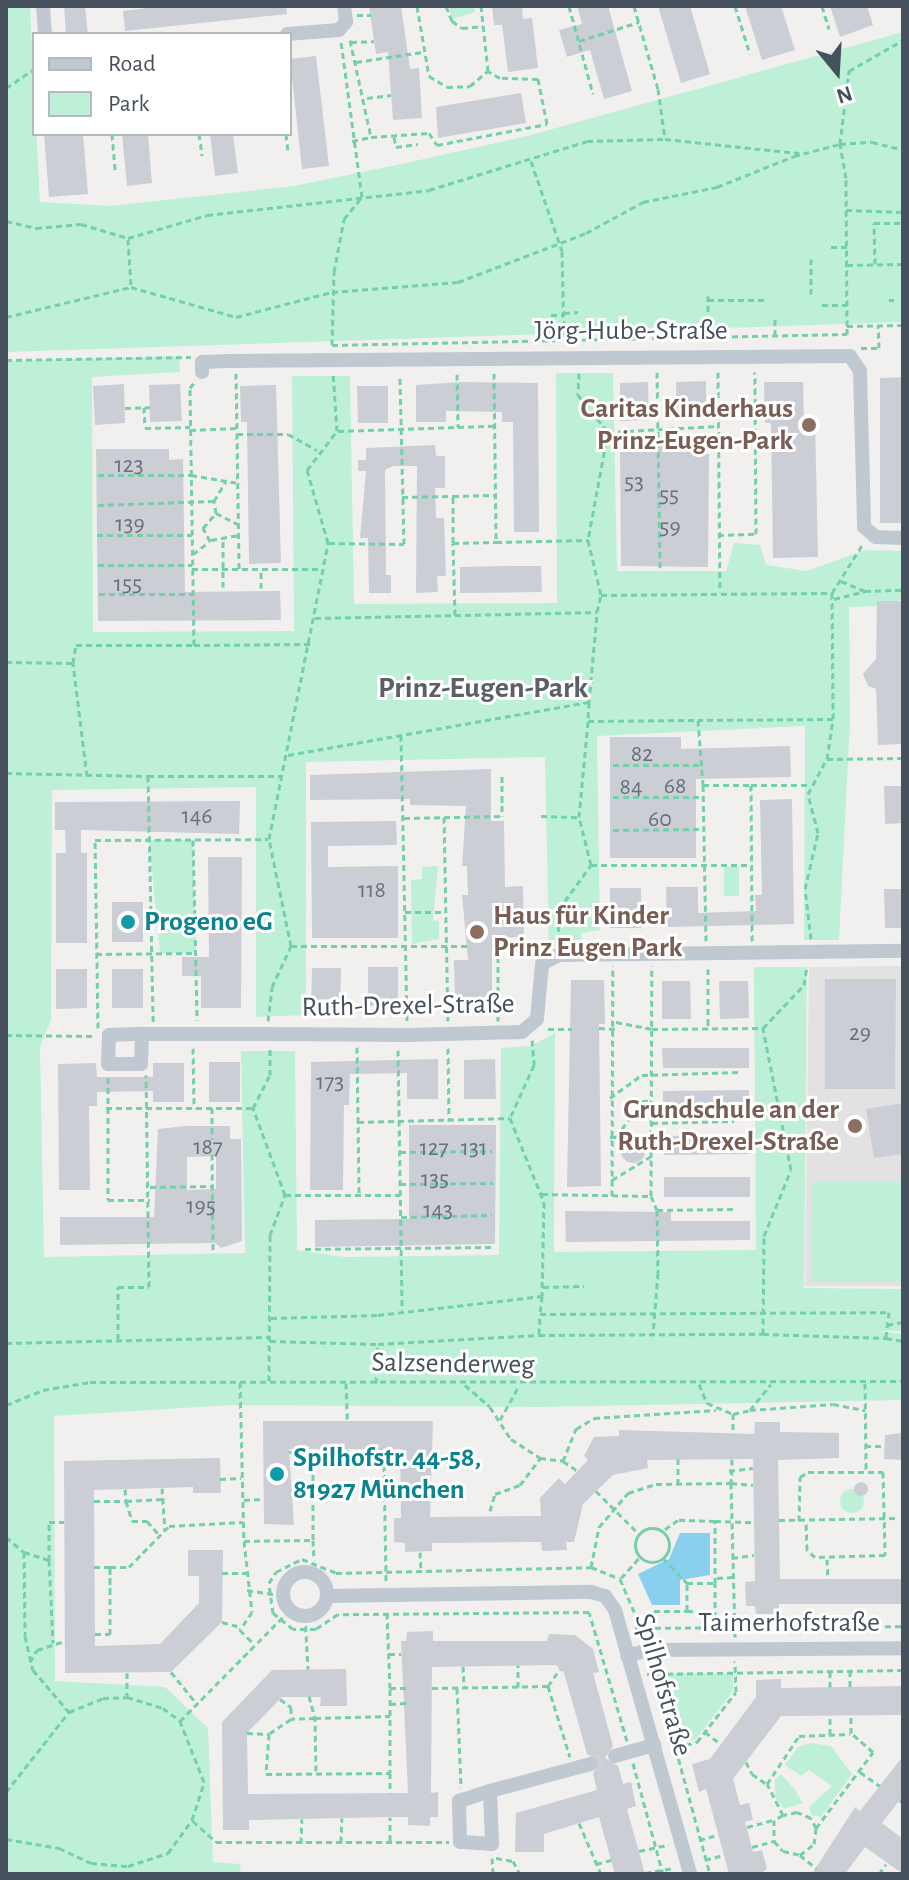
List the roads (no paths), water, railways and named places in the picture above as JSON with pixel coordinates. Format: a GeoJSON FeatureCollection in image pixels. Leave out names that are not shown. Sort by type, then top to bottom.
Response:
{"type":"FeatureCollection","features":[{"type":"Feature","properties":{"kind":"street"},"geometry":{"type":"LineString","coordinates":[[43,6],[45,32]]}},
{"type":"Feature","properties":{"kind":"street"},"geometry":{"type":"LineString","coordinates":[[292,33],[342,26],[344,6]]}},
{"type":"Feature","properties":{"kind":"street","name":"Jörg-Hube-Straße"},"geometry":{"type":"LineString","coordinates":[[202,367],[332,352],[400,359],[847,355],[857,360],[862,519],[869,534],[903,538]]}},
{"type":"Feature","properties":{"kind":"street","name":"Ruth-Drexel-Straße"},"geometry":{"type":"LineString","coordinates":[[148,1034],[141,1064],[108,1064],[109,1035],[148,1034],[448,1034],[498,1033],[532,1028],[537,1019],[538,973],[554,956],[903,951]]}},
{"type":"Feature","properties":{"kind":"street"},"geometry":{"type":"LineString","coordinates":[[302,1573],[320,1578],[327,1596],[320,1610],[305,1623],[284,1609],[290,1578],[302,1573]]}},
{"type":"Feature","properties":{"kind":"street","name":"Spilhofstraße"},"geometry":{"type":"LineString","coordinates":[[327,1596],[591,1592],[605,1596],[615,1610],[689,1870]]}},
{"type":"Feature","properties":{"kind":"street","name":"Taimerhofstraße"},"geometry":{"type":"LineString","coordinates":[[627,1656],[648,1650],[903,1648]]}},
{"type":"Feature","properties":{"kind":"street"},"geometry":{"type":"LineString","coordinates":[[623,1754],[654,1745]]}},
{"type":"Feature","properties":{"kind":"street"},"geometry":{"type":"LineString","coordinates":[[490,1791],[492,1844],[460,1842],[459,1801],[490,1791],[590,1764]]}},
{"type":"Feature","properties":{"kind":"water"},"geometry":{"type":"Polygon","coordinates":[[[680,1533],[710,1533],[710,1575],[680,1580],[680,1605],[652,1605],[638,1574],[669,1559],[680,1533]]]}},
{"type":"Feature","properties":{"kind":"tunnel"},"geometry":{"type":"LineString","coordinates":[[590,1764],[615,1756]]}},
{"type":"Feature","properties":{"kind":"place","name":"Caritas Kinderhaus Prinz-Eugen-Park"},"geometry":{"type":"Point","coordinates":[809,425]}},
{"type":"Feature","properties":{"kind":"place","name":"Progeno eG"},"geometry":{"type":"Point","coordinates":[128,922]}},
{"type":"Feature","properties":{"kind":"place","name":"Haus für Kinder Prinz Eugen Park"},"geometry":{"type":"Point","coordinates":[477,932]}},
{"type":"Feature","properties":{"kind":"place","name":"Grundschule an der Ruth-Drexel-Straße"},"geometry":{"type":"Point","coordinates":[855,1126]}},
{"type":"Feature","properties":{"kind":"place","name":"Spilhofstr. 44-58, 81927 München"},"geometry":{"type":"Point","coordinates":[277,1474]}},
{"type":"Feature","properties":{"kind":"district","name":"Prinz-Eugen-Park"},"geometry":{"type":"Point","coordinates":[483,688]}}]}
